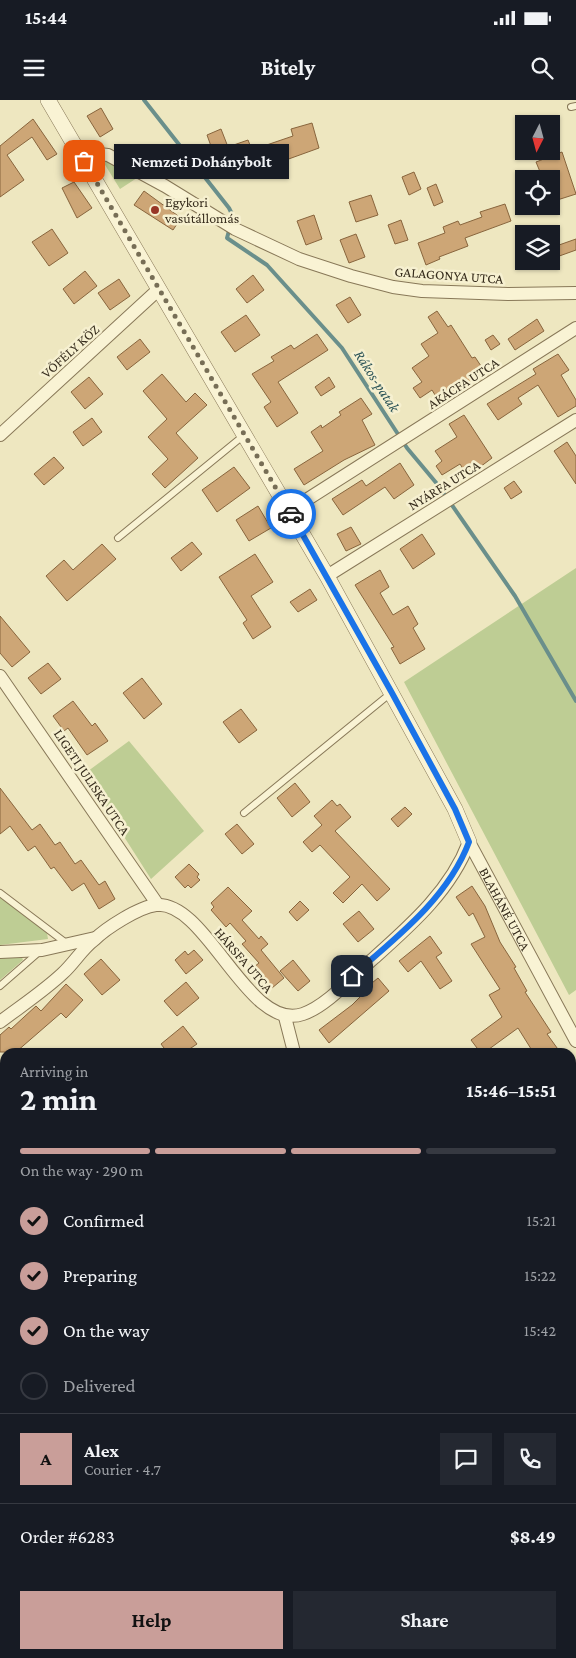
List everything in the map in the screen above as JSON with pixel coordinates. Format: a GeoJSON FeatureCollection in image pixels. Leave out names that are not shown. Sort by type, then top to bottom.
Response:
{"type":"FeatureCollection","features":[{"type":"Feature","properties":{"kind":"street","name":"BLAHÁNÉ UTCA"},"geometry":{"type":"LineString","coordinates":[[48,100],[327,576],[455,809],[469,842],[576,1042]]}},
{"type":"Feature","properties":{"kind":"street","name":"GALAGONYA UTCA"},"geometry":{"type":"LineString","coordinates":[[84,161],[99,154],[108,154],[165,186],[236,230],[321,267],[392,287],[455,293],[576,293]]}},
{"type":"Feature","properties":{"kind":"street","name":"VŐFÉLY KÖZ"},"geometry":{"type":"LineString","coordinates":[[0,435],[159,289]]}},
{"type":"Feature","properties":{"kind":"street","name":"AKÁCFA UTCA"},"geometry":{"type":"LineString","coordinates":[[289,512],[576,328]]}},
{"type":"Feature","properties":{"kind":"street","name":"NYÁRFA UTCA"},"geometry":{"type":"LineString","coordinates":[[327,576],[576,420]]}},
{"type":"Feature","properties":{"kind":"street","name":"LIGETI JULISKA UTCA"},"geometry":{"type":"LineString","coordinates":[[0,676],[158,905]]}},
{"type":"Feature","properties":{"kind":"street"},"geometry":{"type":"LineString","coordinates":[[293,1048],[286,1017],[302,1015],[312,1010],[393,941],[448,883],[459,865],[469,842]]}},
{"type":"Feature","properties":{"kind":"street"},"geometry":{"type":"LineString","coordinates":[[0,1022],[63,973],[95,938],[135,912],[158,905]]}},
{"type":"Feature","properties":{"kind":"street","name":"HÁRSFA UTCA"},"geometry":{"type":"LineString","coordinates":[[158,905],[169,906],[189,920],[264,1006],[286,1017]]}},
{"type":"Feature","properties":{"kind":"street"},"geometry":{"type":"LineString","coordinates":[[0,952],[42,950],[95,938]]}},
{"type":"Feature","properties":{"kind":"lane"},"geometry":{"type":"LineString","coordinates":[[118,538],[244,435]]}},
{"type":"Feature","properties":{"kind":"lane"},"geometry":{"type":"LineString","coordinates":[[244,813],[392,693]]}},
{"type":"Feature","properties":{"kind":"lane"},"geometry":{"type":"LineString","coordinates":[[0,893],[69,945]]}},
{"type":"Feature","properties":{"kind":"lane"},"geometry":{"type":"LineString","coordinates":[[0,986],[42,950]]}},
{"type":"Feature","properties":{"kind":"green space"},"geometry":{"type":"Polygon","coordinates":[[[105,159],[140,176],[120,189],[102,160],[105,159]]]}},
{"type":"Feature","properties":{"kind":"green space"},"geometry":{"type":"Polygon","coordinates":[[[576,568],[576,990],[569,995],[404,682],[576,568]]]}},
{"type":"Feature","properties":{"kind":"green space"},"geometry":{"type":"Polygon","coordinates":[[[129,741],[204,831],[151,879],[84,774],[129,741]]]}},
{"type":"Feature","properties":{"kind":"green space"},"geometry":{"type":"Polygon","coordinates":[[[0,897],[47,933],[48,939],[0,945],[0,897]]]}},
{"type":"Feature","properties":{"kind":"green space"},"geometry":{"type":"Polygon","coordinates":[[[21,955],[23,960],[0,980],[0,956],[21,955]]]}},
{"type":"Feature","properties":{"kind":"building"},"geometry":{"type":"Polygon","coordinates":[[[101,108],[113,129],[100,137],[87,116],[101,108]]]}},
{"type":"Feature","properties":{"kind":"building"},"geometry":{"type":"Polygon","coordinates":[[[33,119],[57,154],[47,160],[32,137],[7,155],[24,180],[0,197],[0,146],[33,119]]]}},
{"type":"Feature","properties":{"kind":"building"},"geometry":{"type":"Polygon","coordinates":[[[312,123],[319,148],[261,169],[260,165],[244,170],[242,165],[221,174],[207,135],[221,129],[228,147],[248,140],[252,150],[293,136],[291,129],[312,123]]]}},
{"type":"Feature","properties":{"kind":"building"},"geometry":{"type":"Polygon","coordinates":[[[562,152],[576,194],[560,199],[560,170],[539,170],[536,162],[541,160],[560,160],[560,153],[562,152]]]}},
{"type":"Feature","properties":{"kind":"building"},"geometry":{"type":"Polygon","coordinates":[[[414,172],[421,189],[409,195],[402,177],[414,172]]]}},
{"type":"Feature","properties":{"kind":"building"},"geometry":{"type":"Polygon","coordinates":[[[74,182],[92,208],[77,218],[62,188],[74,182]]]}},
{"type":"Feature","properties":{"kind":"building"},"geometry":{"type":"Polygon","coordinates":[[[436,184],[443,202],[434,206],[427,188],[436,184]]]}},
{"type":"Feature","properties":{"kind":"building","name":"Egykori vasútállomás"},"geometry":{"type":"Polygon","coordinates":[[[144,191],[181,218],[173,230],[134,205],[144,191]]]}},
{"type":"Feature","properties":{"kind":"building"},"geometry":{"type":"Polygon","coordinates":[[[371,195],[378,215],[356,222],[349,202],[371,195]]]}},
{"type":"Feature","properties":{"kind":"building"},"geometry":{"type":"Polygon","coordinates":[[[505,204],[511,221],[465,238],[468,246],[439,257],[440,259],[426,265],[418,243],[445,233],[443,227],[458,221],[460,225],[482,217],[480,212],[505,204]]]}},
{"type":"Feature","properties":{"kind":"building"},"geometry":{"type":"Polygon","coordinates":[[[314,215],[322,239],[306,245],[297,221],[314,215]]]}},
{"type":"Feature","properties":{"kind":"building"},"geometry":{"type":"Polygon","coordinates":[[[401,220],[408,240],[395,244],[388,225],[401,220]]]}},
{"type":"Feature","properties":{"kind":"building"},"geometry":{"type":"Polygon","coordinates":[[[52,229],[68,253],[49,266],[32,242],[52,229]]]}},
{"type":"Feature","properties":{"kind":"building"},"geometry":{"type":"Polygon","coordinates":[[[356,234],[365,257],[349,263],[340,240],[356,234]]]}},
{"type":"Feature","properties":{"kind":"building"},"geometry":{"type":"Polygon","coordinates":[[[576,239],[576,250],[560,256],[560,245],[576,239]]]}},
{"type":"Feature","properties":{"kind":"building"},"geometry":{"type":"Polygon","coordinates":[[[85,271],[97,286],[74,304],[63,289],[85,271]]]}},
{"type":"Feature","properties":{"kind":"building"},"geometry":{"type":"Polygon","coordinates":[[[253,275],[264,290],[247,303],[236,289],[253,275]]]}},
{"type":"Feature","properties":{"kind":"building"},"geometry":{"type":"Polygon","coordinates":[[[119,279],[130,296],[110,310],[98,293],[119,279]]]}},
{"type":"Feature","properties":{"kind":"building"},"geometry":{"type":"Polygon","coordinates":[[[350,297],[361,315],[348,323],[336,305],[350,297]]]}},
{"type":"Feature","properties":{"kind":"building"},"geometry":{"type":"Polygon","coordinates":[[[437,311],[448,327],[451,325],[472,358],[475,357],[485,372],[448,395],[449,397],[440,403],[432,390],[420,398],[413,388],[422,382],[412,368],[429,356],[421,344],[438,333],[428,317],[437,311]]]}},
{"type":"Feature","properties":{"kind":"building"},"geometry":{"type":"Polygon","coordinates":[[[246,315],[260,335],[235,352],[221,332],[246,315]]]}},
{"type":"Feature","properties":{"kind":"building"},"geometry":{"type":"Polygon","coordinates":[[[537,319],[544,331],[515,350],[508,339],[537,319]]]}},
{"type":"Feature","properties":{"kind":"building"},"geometry":{"type":"Polygon","coordinates":[[[317,334],[328,350],[278,382],[298,413],[277,427],[264,407],[271,402],[252,374],[274,361],[271,357],[291,345],[294,349],[317,334]]]}},
{"type":"Feature","properties":{"kind":"building"},"geometry":{"type":"Polygon","coordinates":[[[493,335],[500,344],[491,350],[485,340],[493,335]]]}},
{"type":"Feature","properties":{"kind":"building"},"geometry":{"type":"Polygon","coordinates":[[[140,339],[150,352],[127,370],[117,357],[140,339]]]}},
{"type":"Feature","properties":{"kind":"building"},"geometry":{"type":"Polygon","coordinates":[[[558,354],[569,370],[561,375],[576,400],[576,406],[558,417],[538,385],[518,398],[522,404],[498,420],[487,404],[536,374],[533,369],[558,354]]]}},
{"type":"Feature","properties":{"kind":"building"},"geometry":{"type":"Polygon","coordinates":[[[162,374],[186,402],[195,393],[207,405],[176,433],[198,458],[165,488],[152,474],[168,459],[148,437],[167,419],[143,391],[162,374]]]}},
{"type":"Feature","properties":{"kind":"building"},"geometry":{"type":"Polygon","coordinates":[[[89,377],[103,394],[85,409],[71,392],[89,377]]]}},
{"type":"Feature","properties":{"kind":"building"},"geometry":{"type":"Polygon","coordinates":[[[329,377],[335,387],[321,396],[315,387],[329,377]]]}},
{"type":"Feature","properties":{"kind":"building"},"geometry":{"type":"Polygon","coordinates":[[[361,398],[372,414],[362,420],[375,445],[344,460],[304,485],[294,469],[323,451],[311,432],[321,425],[322,428],[341,415],[339,412],[361,398]]]}},
{"type":"Feature","properties":{"kind":"building"},"geometry":{"type":"Polygon","coordinates":[[[464,415],[492,458],[467,475],[460,464],[442,475],[436,466],[442,461],[435,451],[457,437],[449,424],[464,415]]]}},
{"type":"Feature","properties":{"kind":"building"},"geometry":{"type":"Polygon","coordinates":[[[92,418],[102,432],[83,446],[73,432],[92,418]]]}},
{"type":"Feature","properties":{"kind":"building"},"geometry":{"type":"Polygon","coordinates":[[[567,442],[576,456],[576,484],[554,451],[567,442]]]}},
{"type":"Feature","properties":{"kind":"building"},"geometry":{"type":"Polygon","coordinates":[[[54,457],[64,468],[44,485],[34,474],[54,457]]]}},
{"type":"Feature","properties":{"kind":"building"},"geometry":{"type":"Polygon","coordinates":[[[400,463],[414,485],[394,499],[385,487],[343,515],[332,499],[362,480],[366,486],[400,463]]]}},
{"type":"Feature","properties":{"kind":"building"},"geometry":{"type":"Polygon","coordinates":[[[234,467],[250,488],[217,512],[202,490],[234,467]]]}},
{"type":"Feature","properties":{"kind":"building"},"geometry":{"type":"Polygon","coordinates":[[[514,481],[522,492],[511,499],[504,488],[514,481]]]}},
{"type":"Feature","properties":{"kind":"building"},"geometry":{"type":"Polygon","coordinates":[[[258,506],[271,528],[249,541],[236,520],[258,506]]]}},
{"type":"Feature","properties":{"kind":"building"},"geometry":{"type":"Polygon","coordinates":[[[351,527],[361,544],[346,551],[337,534],[351,527]]]}},
{"type":"Feature","properties":{"kind":"building"},"geometry":{"type":"Polygon","coordinates":[[[422,534],[435,554],[413,569],[400,549],[422,534]]]}},
{"type":"Feature","properties":{"kind":"building"},"geometry":{"type":"Polygon","coordinates":[[[192,542],[202,554],[181,571],[171,558],[192,542]]]}},
{"type":"Feature","properties":{"kind":"building"},"geometry":{"type":"Polygon","coordinates":[[[102,544],[116,559],[67,601],[46,576],[64,560],[73,570],[102,544]]]}},
{"type":"Feature","properties":{"kind":"building"},"geometry":{"type":"Polygon","coordinates":[[[255,554],[273,582],[251,596],[271,627],[253,639],[243,623],[247,620],[219,577],[255,554]]]}},
{"type":"Feature","properties":{"kind":"building"},"geometry":{"type":"Polygon","coordinates":[[[380,570],[389,587],[380,593],[393,615],[408,606],[418,624],[413,628],[425,649],[400,664],[391,648],[394,647],[355,585],[380,570]]]}},
{"type":"Feature","properties":{"kind":"building"},"geometry":{"type":"Polygon","coordinates":[[[310,589],[317,600],[298,612],[290,602],[310,589]]]}},
{"type":"Feature","properties":{"kind":"building"},"geometry":{"type":"Polygon","coordinates":[[[0,616],[30,652],[12,667],[0,653],[0,616]]]}},
{"type":"Feature","properties":{"kind":"building"},"geometry":{"type":"Polygon","coordinates":[[[48,663],[61,679],[41,694],[28,678],[48,663]]]}},
{"type":"Feature","properties":{"kind":"building"},"geometry":{"type":"Polygon","coordinates":[[[142,678],[162,704],[144,719],[123,693],[142,678]]]}},
{"type":"Feature","properties":{"kind":"building"},"geometry":{"type":"Polygon","coordinates":[[[73,701],[92,726],[95,723],[108,741],[87,755],[68,728],[64,731],[53,716],[73,701]]]}},
{"type":"Feature","properties":{"kind":"building"},"geometry":{"type":"Polygon","coordinates":[[[241,709],[257,730],[239,743],[223,722],[241,709]]]}},
{"type":"Feature","properties":{"kind":"building"},"geometry":{"type":"Polygon","coordinates":[[[295,783],[310,802],[292,817],[277,798],[295,783]]]}},
{"type":"Feature","properties":{"kind":"building"},"geometry":{"type":"Polygon","coordinates":[[[0,788],[32,830],[40,824],[55,845],[60,842],[75,864],[81,860],[99,885],[105,881],[115,899],[99,909],[84,883],[72,891],[54,867],[51,869],[35,846],[28,851],[10,826],[0,834],[0,788]]]}},
{"type":"Feature","properties":{"kind":"building"},"geometry":{"type":"Polygon","coordinates":[[[332,800],[337,806],[340,804],[351,817],[335,831],[390,889],[377,901],[362,884],[343,903],[333,893],[350,877],[320,845],[312,852],[303,842],[322,825],[314,816],[332,800]]]}},
{"type":"Feature","properties":{"kind":"building"},"geometry":{"type":"Polygon","coordinates":[[[405,807],[412,814],[398,827],[391,819],[405,807]]]}},
{"type":"Feature","properties":{"kind":"building"},"geometry":{"type":"Polygon","coordinates":[[[237,824],[254,844],[242,854],[225,834],[237,824]]]}},
{"type":"Feature","properties":{"kind":"building"},"geometry":{"type":"Polygon","coordinates":[[[189,864],[199,874],[197,877],[200,880],[191,888],[188,885],[185,888],[175,877],[189,864]]]}},
{"type":"Feature","properties":{"kind":"building"},"geometry":{"type":"Polygon","coordinates":[[[472,886],[485,906],[500,942],[516,967],[514,968],[527,991],[525,992],[551,1032],[547,1034],[557,1048],[530,1048],[518,1028],[490,1048],[477,1048],[471,1040],[502,1017],[489,995],[500,989],[471,944],[485,937],[473,913],[469,916],[456,897],[472,886]]]}},
{"type":"Feature","properties":{"kind":"building"},"geometry":{"type":"Polygon","coordinates":[[[228,887],[252,911],[242,920],[259,939],[261,936],[268,944],[261,950],[284,978],[272,988],[254,967],[259,963],[242,944],[246,941],[230,923],[226,927],[211,910],[214,907],[211,903],[228,887]]]}},
{"type":"Feature","properties":{"kind":"building"},"geometry":{"type":"Polygon","coordinates":[[[300,901],[309,910],[297,921],[289,912],[300,901]]]}},
{"type":"Feature","properties":{"kind":"building"},"geometry":{"type":"Polygon","coordinates":[[[359,911],[374,929],[358,942],[343,924],[359,911]]]}},
{"type":"Feature","properties":{"kind":"building"},"geometry":{"type":"Polygon","coordinates":[[[430,936],[442,953],[436,957],[452,981],[440,989],[421,961],[408,972],[399,961],[430,936]]]}},
{"type":"Feature","properties":{"kind":"building"},"geometry":{"type":"Polygon","coordinates":[[[194,950],[203,960],[186,974],[175,960],[185,951],[188,955],[194,950]]]}},
{"type":"Feature","properties":{"kind":"building"},"geometry":{"type":"Polygon","coordinates":[[[101,959],[120,980],[102,995],[84,974],[101,959]]]}},
{"type":"Feature","properties":{"kind":"building"},"geometry":{"type":"Polygon","coordinates":[[[293,960],[310,981],[298,991],[280,971],[293,960]]]}},
{"type":"Feature","properties":{"kind":"building"},"geometry":{"type":"Polygon","coordinates":[[[378,978],[389,991],[329,1043],[319,1030],[352,1005],[363,994],[361,992],[378,978]]]}},
{"type":"Feature","properties":{"kind":"building"},"geometry":{"type":"Polygon","coordinates":[[[186,982],[199,998],[177,1016],[164,1001],[186,982]]]}},
{"type":"Feature","properties":{"kind":"building"},"geometry":{"type":"Polygon","coordinates":[[[66,984],[83,1000],[66,1018],[61,1013],[21,1048],[0,1048],[0,1035],[9,1027],[11,1029],[36,1006],[41,1011],[66,984]]]}},
{"type":"Feature","properties":{"kind":"building"},"geometry":{"type":"Polygon","coordinates":[[[183,1026],[197,1044],[191,1048],[164,1048],[161,1044],[183,1026]]]}},
{"type":"Feature","properties":{"kind":"waterway","name":"Rákos-patak"},"geometry":{"type":"LineString","coordinates":[[144,100],[229,208],[233,216],[227,238],[267,265],[342,348],[407,448],[438,485],[515,596],[576,701]]}},
{"type":"Feature","properties":{"kind":"way so far"},"geometry":{"type":"LineString","coordinates":[[84,161],[291,514]]}},
{"type":"Feature","properties":{"kind":"place","name":"Nemzeti Dohánybolt"},"geometry":{"type":"Point","coordinates":[84,161]}},
{"type":"Feature","properties":{"kind":"place","name":"Egykori vasútállomás"},"geometry":{"type":"Point","coordinates":[155,210]}},
{"type":"Feature","properties":{"kind":"route"},"geometry":{"type":"LineString","coordinates":[[291,514],[455,809],[469,842],[453,876],[442,890],[393,941],[352,976]]}}]}
